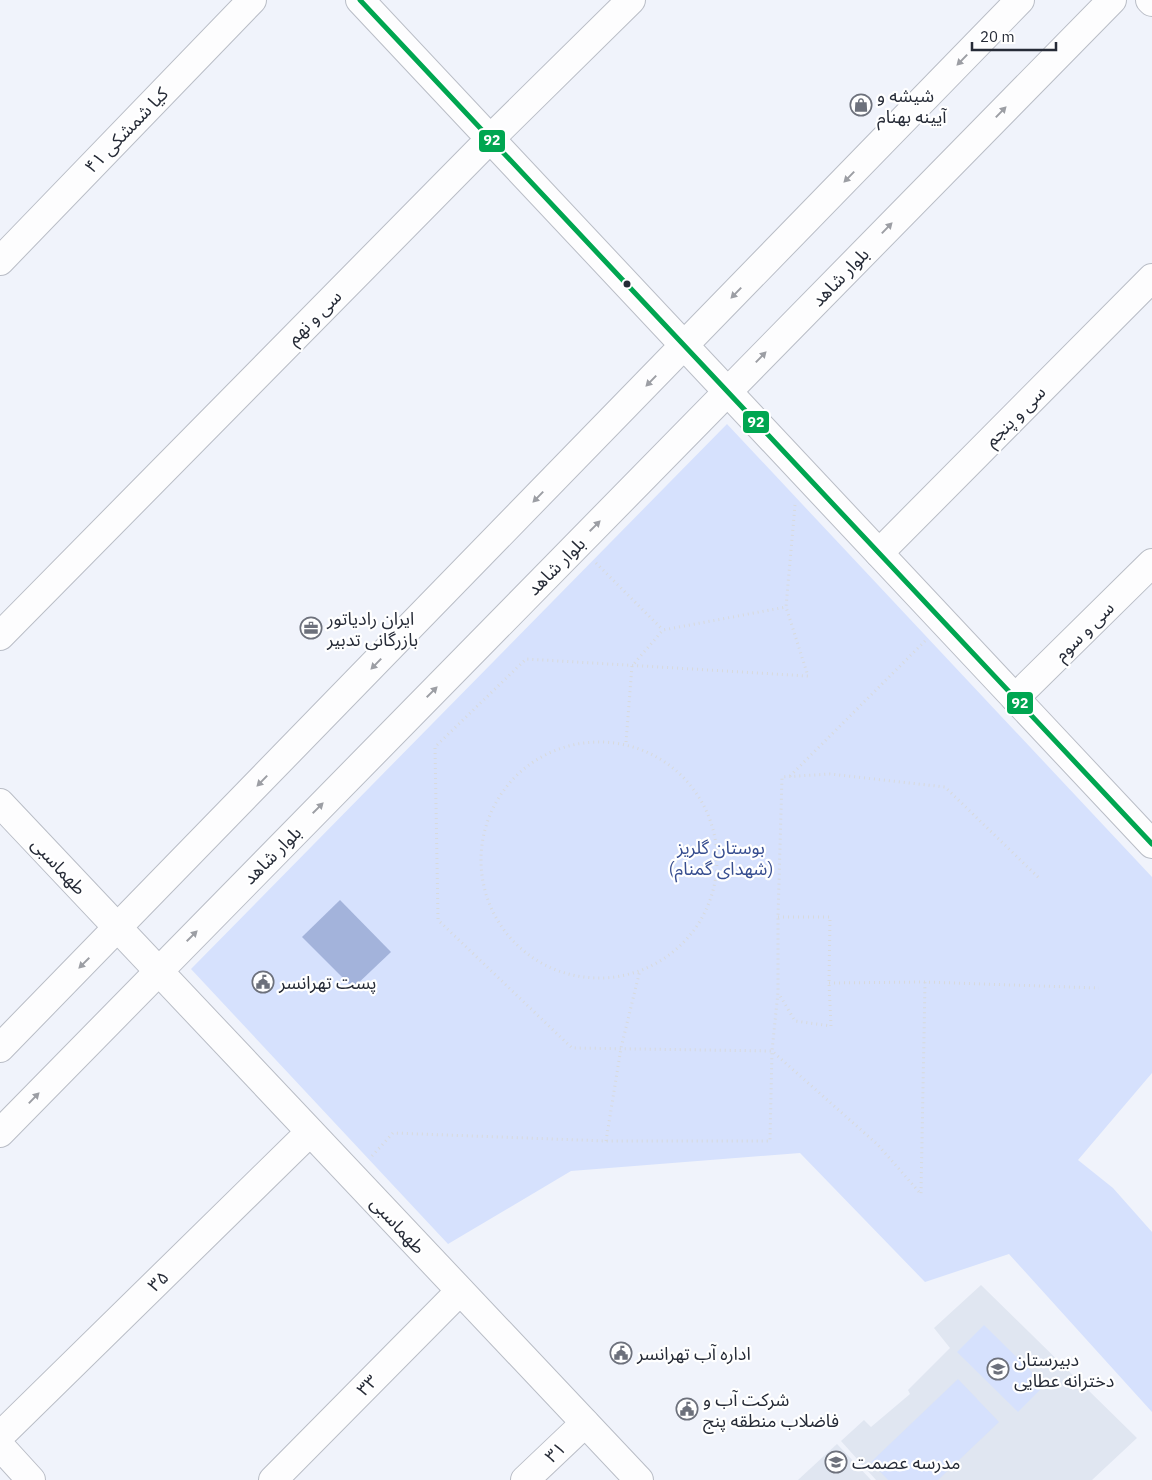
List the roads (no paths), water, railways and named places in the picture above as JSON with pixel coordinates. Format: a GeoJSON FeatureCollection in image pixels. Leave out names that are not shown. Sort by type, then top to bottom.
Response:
{"type":"FeatureCollection","features":[{"type":"Feature","properties":{"kind":"street","name":"۴۱ کیا شمشکی"},"geometry":{"type":"LineString","coordinates":[[0,261],[252,0]]}},
{"type":"Feature","properties":{"kind":"street"},"geometry":{"type":"LineString","coordinates":[[360,0],[1152,844]]}},
{"type":"Feature","properties":{"kind":"street","name":"سی و نهم"},"geometry":{"type":"LineString","coordinates":[[0,636],[490,138],[630,0]]}},
{"type":"Feature","properties":{"kind":"street"},"geometry":{"type":"LineString","coordinates":[[0,1048],[118,929],[1020,0]]}},
{"type":"Feature","properties":{"kind":"street","name":"بلوار شاهد"},"geometry":{"type":"LineString","coordinates":[[0,1133],[1112,0]]}},
{"type":"Feature","properties":{"kind":"street","name":"سی و پنجم"},"geometry":{"type":"LineString","coordinates":[[879,554],[1152,278]]}},
{"type":"Feature","properties":{"kind":"street","name":"سی و سوم"},"geometry":{"type":"LineString","coordinates":[[1015,698],[1152,563]]}},
{"type":"Feature","properties":{"kind":"street","name":"طهماسبی"},"geometry":{"type":"LineString","coordinates":[[0,803],[639,1480]]}},
{"type":"Feature","properties":{"kind":"street","name":"۳۵"},"geometry":{"type":"LineString","coordinates":[[3,1438],[310,1132]]}},
{"type":"Feature","properties":{"kind":"street","name":"۳۳"},"geometry":{"type":"LineString","coordinates":[[274,1480],[460,1290]]}},
{"type":"Feature","properties":{"kind":"street","name":"۳۱"},"geometry":{"type":"LineString","coordinates":[[525,1480],[585,1423]]}},
{"type":"Feature","properties":{"kind":"street"},"geometry":{"type":"LineString","coordinates":[[3,1438],[31,1480]]}},
{"type":"Feature","properties":{"kind":"place","name":"شیشه و آیینه بهنام"},"geometry":{"type":"Point","coordinates":[861,105]}},
{"type":"Feature","properties":{"kind":"place","name":"ایران رادیاتور بازرگانی تدبیر"},"geometry":{"type":"Point","coordinates":[311,628]}},
{"type":"Feature","properties":{"kind":"place","name":"پست تهرانسر"},"geometry":{"type":"Point","coordinates":[263,982]}},
{"type":"Feature","properties":{"kind":"place","name":"اداره آب تهرانسر"},"geometry":{"type":"Point","coordinates":[621,1353]}},
{"type":"Feature","properties":{"kind":"place","name":"دبیرستان دخترانه عطایی"},"geometry":{"type":"Point","coordinates":[998,1369]}},
{"type":"Feature","properties":{"kind":"place","name":"شرکت آب و فاضلاب منطقه پنج"},"geometry":{"type":"Point","coordinates":[687,1409]}},
{"type":"Feature","properties":{"kind":"place","name":"مدرسه عصمت"},"geometry":{"type":"Point","coordinates":[836,1462]}},
{"type":"Feature","properties":{"kind":"park label","name":"بوستان گلریز (شهدای گمنام)"},"geometry":{"type":"Point","coordinates":[721,858]}}]}
